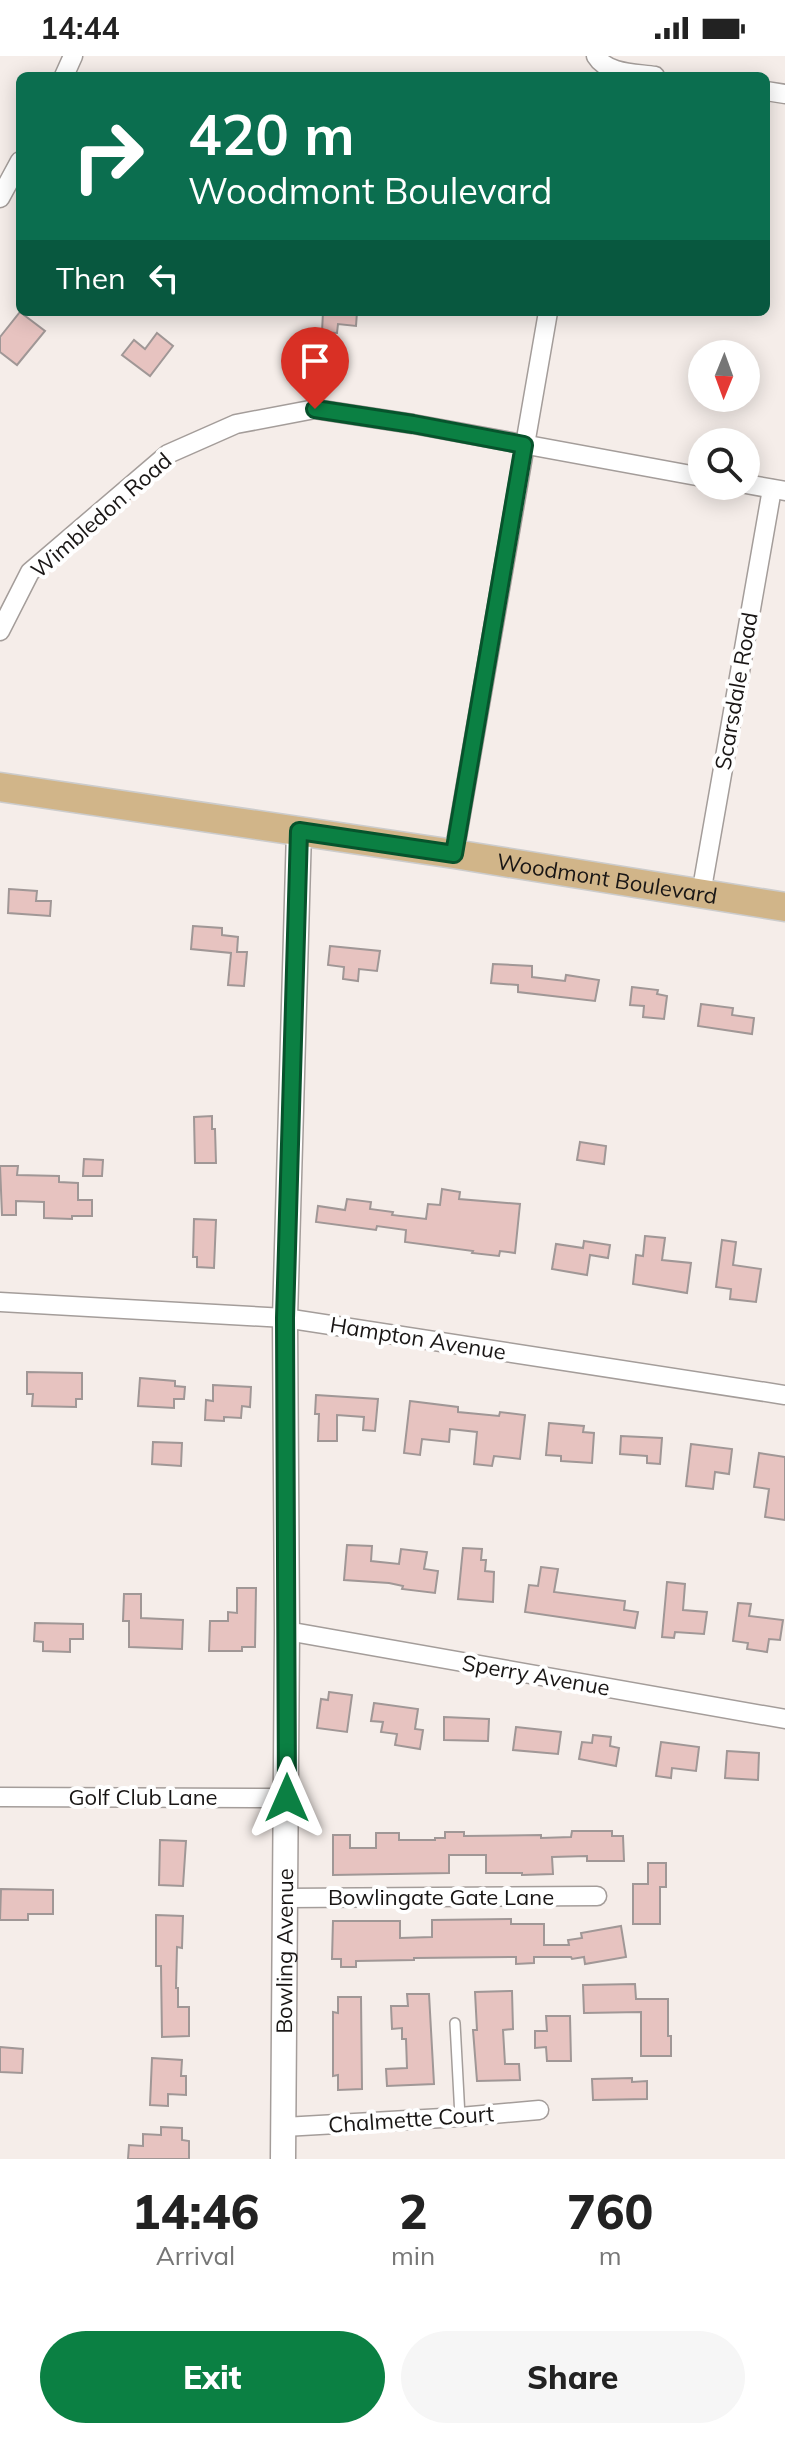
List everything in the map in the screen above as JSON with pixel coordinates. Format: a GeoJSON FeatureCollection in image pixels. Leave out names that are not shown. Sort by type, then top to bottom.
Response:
{"type":"FeatureCollection","features":[{"type":"Feature","properties":{"kind":"main road","name":"Woodmont Boulevard"},"geometry":{"type":"LineString","coordinates":[[0,787],[785,907]]}},
{"type":"Feature","properties":{"kind":"street"},"geometry":{"type":"LineString","coordinates":[[596,58],[603,65],[628,72]]}},
{"type":"Feature","properties":{"kind":"street"},"geometry":{"type":"LineString","coordinates":[[0,198],[16,168]]}},
{"type":"Feature","properties":{"kind":"street"},"geometry":{"type":"LineString","coordinates":[[454,854],[547,316]]}},
{"type":"Feature","properties":{"kind":"street","name":"Wimbledon Road"},"geometry":{"type":"LineString","coordinates":[[0,631],[30,572],[168,454],[236,424],[315,409],[688,474]]}},
{"type":"Feature","properties":{"kind":"street","name":"Scarsdale Road"},"geometry":{"type":"LineString","coordinates":[[701,894],[779,490]]}},
{"type":"Feature","properties":{"kind":"street","name":"Bowling Avenue"},"geometry":{"type":"LineString","coordinates":[[283,2159],[287,1798],[285,1318],[299,831]]}},
{"type":"Feature","properties":{"kind":"street","name":"Hampton Avenue"},"geometry":{"type":"LineString","coordinates":[[0,1302],[285,1318],[785,1395]]}},
{"type":"Feature","properties":{"kind":"street","name":"Sperry Avenue"},"geometry":{"type":"LineString","coordinates":[[287,1631],[785,1719]]}},
{"type":"Feature","properties":{"kind":"street","name":"Golf Club Lane"},"geometry":{"type":"LineString","coordinates":[[0,1797],[287,1798]]}},
{"type":"Feature","properties":{"kind":"street","name":"Bowlingate Gate Lane"},"geometry":{"type":"LineString","coordinates":[[285,1898],[597,1896]]}},
{"type":"Feature","properties":{"kind":"street","name":"Chalmette Court"},"geometry":{"type":"LineString","coordinates":[[284,2127],[539,2110]]}},
{"type":"Feature","properties":{"kind":"lane"},"geometry":{"type":"LineString","coordinates":[[455,2023],[460,2117]]}},
{"type":"Feature","properties":{"kind":"building"},"geometry":{"type":"Polygon","coordinates":[[[17,316],[25,316],[45,331],[17,365],[0,352],[0,337],[17,316]]]}},
{"type":"Feature","properties":{"kind":"building"},"geometry":{"type":"Polygon","coordinates":[[[323,316],[357,316],[356,326],[338,324],[337,333],[322,332],[323,316]]]}},
{"type":"Feature","properties":{"kind":"building"},"geometry":{"type":"Polygon","coordinates":[[[157,333],[173,346],[150,376],[122,355],[134,340],[145,349],[157,333]]]}},
{"type":"Feature","properties":{"kind":"building"},"geometry":{"type":"Polygon","coordinates":[[[9,889],[37,891],[36,901],[51,901],[50,916],[8,913],[9,889]]]}},
{"type":"Feature","properties":{"kind":"building"},"geometry":{"type":"Polygon","coordinates":[[[193,926],[222,928],[222,935],[238,937],[237,952],[247,952],[244,986],[228,985],[231,953],[191,949],[193,926]]]}},
{"type":"Feature","properties":{"kind":"building"},"geometry":{"type":"Polygon","coordinates":[[[330,946],[380,951],[377,971],[359,969],[358,981],[343,979],[344,967],[328,965],[330,946]]]}},
{"type":"Feature","properties":{"kind":"building"},"geometry":{"type":"Polygon","coordinates":[[[493,964],[532,966],[532,977],[565,981],[566,975],[599,980],[595,1001],[518,992],[518,985],[491,983],[493,964]]]}},
{"type":"Feature","properties":{"kind":"building"},"geometry":{"type":"Polygon","coordinates":[[[632,987],[658,990],[657,994],[667,996],[664,1019],[643,1017],[644,1006],[630,1005],[632,987]]]}},
{"type":"Feature","properties":{"kind":"building"},"geometry":{"type":"Polygon","coordinates":[[[701,1004],[733,1008],[732,1015],[754,1018],[752,1034],[698,1026],[701,1004]]]}},
{"type":"Feature","properties":{"kind":"building"},"geometry":{"type":"Polygon","coordinates":[[[212,1116],[216,1163],[195,1163],[194,1117],[212,1116]]]}},
{"type":"Feature","properties":{"kind":"building"},"geometry":{"type":"Polygon","coordinates":[[[580,1142],[606,1146],[604,1164],[577,1160],[580,1142]]]}},
{"type":"Feature","properties":{"kind":"building"},"geometry":{"type":"Polygon","coordinates":[[[84,1159],[103,1160],[102,1176],[83,1176],[84,1159]]]}},
{"type":"Feature","properties":{"kind":"building"},"geometry":{"type":"Polygon","coordinates":[[[0,1166],[18,1166],[17,1175],[59,1176],[59,1182],[78,1183],[78,1200],[92,1200],[92,1216],[44,1218],[44,1202],[16,1201],[16,1215],[2,1215],[0,1166]]]}},
{"type":"Feature","properties":{"kind":"building"},"geometry":{"type":"Polygon","coordinates":[[[442,1189],[460,1192],[459,1199],[520,1204],[515,1253],[500,1251],[499,1256],[472,1253],[405,1242],[406,1230],[377,1226],[376,1230],[316,1222],[318,1206],[345,1210],[347,1199],[371,1202],[370,1209],[393,1212],[392,1215],[426,1219],[428,1204],[440,1205],[442,1189]]]}},
{"type":"Feature","properties":{"kind":"building"},"geometry":{"type":"Polygon","coordinates":[[[194,1219],[216,1220],[214,1268],[197,1267],[197,1257],[193,1257],[194,1219]]]}},
{"type":"Feature","properties":{"kind":"building"},"geometry":{"type":"Polygon","coordinates":[[[645,1236],[665,1238],[662,1260],[691,1263],[687,1293],[633,1284],[636,1255],[643,1256],[645,1236]]]}},
{"type":"Feature","properties":{"kind":"building"},"geometry":{"type":"Polygon","coordinates":[[[722,1240],[736,1242],[733,1265],[761,1269],[756,1302],[730,1299],[731,1289],[716,1287],[722,1240]]]}},
{"type":"Feature","properties":{"kind":"building"},"geometry":{"type":"Polygon","coordinates":[[[584,1241],[610,1245],[608,1258],[590,1255],[587,1275],[552,1269],[556,1244],[583,1248],[584,1241]]]}},
{"type":"Feature","properties":{"kind":"building"},"geometry":{"type":"Polygon","coordinates":[[[27,1372],[82,1373],[82,1399],[76,1399],[76,1407],[32,1406],[33,1394],[27,1394],[27,1372]]]}},
{"type":"Feature","properties":{"kind":"building"},"geometry":{"type":"Polygon","coordinates":[[[140,1378],[175,1381],[175,1386],[185,1387],[184,1399],[174,1399],[174,1408],[138,1406],[140,1378]]]}},
{"type":"Feature","properties":{"kind":"building"},"geometry":{"type":"Polygon","coordinates":[[[213,1385],[251,1387],[250,1407],[242,1406],[241,1418],[205,1420],[206,1400],[213,1401],[213,1385]]]}},
{"type":"Feature","properties":{"kind":"building"},"geometry":{"type":"Polygon","coordinates":[[[316,1395],[378,1399],[375,1431],[363,1430],[364,1417],[337,1415],[337,1441],[318,1441],[316,1395]]]}},
{"type":"Feature","properties":{"kind":"building"},"geometry":{"type":"Polygon","coordinates":[[[410,1401],[458,1407],[458,1412],[525,1415],[520,1459],[494,1456],[492,1466],[474,1464],[477,1432],[450,1429],[449,1442],[422,1439],[420,1455],[404,1453],[410,1401]]]}},
{"type":"Feature","properties":{"kind":"building"},"geometry":{"type":"Polygon","coordinates":[[[549,1423],[584,1426],[583,1432],[594,1433],[592,1463],[561,1461],[561,1456],[546,1455],[549,1423]]]}},
{"type":"Feature","properties":{"kind":"building"},"geometry":{"type":"Polygon","coordinates":[[[621,1436],[662,1438],[660,1464],[647,1463],[647,1456],[620,1454],[621,1436]]]}},
{"type":"Feature","properties":{"kind":"building"},"geometry":{"type":"Polygon","coordinates":[[[153,1442],[182,1443],[181,1466],[152,1464],[153,1442]]]}},
{"type":"Feature","properties":{"kind":"building"},"geometry":{"type":"Polygon","coordinates":[[[691,1444],[732,1449],[729,1474],[715,1472],[713,1489],[686,1486],[691,1444]]]}},
{"type":"Feature","properties":{"kind":"building"},"geometry":{"type":"Polygon","coordinates":[[[759,1453],[785,1457],[785,1520],[765,1517],[769,1489],[754,1487],[759,1453]]]}},
{"type":"Feature","properties":{"kind":"building"},"geometry":{"type":"Polygon","coordinates":[[[347,1545],[372,1546],[371,1561],[399,1564],[401,1549],[427,1552],[424,1569],[438,1571],[435,1593],[402,1589],[403,1586],[389,1583],[344,1580],[347,1545]]]}},
{"type":"Feature","properties":{"kind":"building"},"geometry":{"type":"Polygon","coordinates":[[[463,1548],[482,1549],[481,1560],[486,1560],[485,1571],[494,1572],[493,1602],[458,1599],[463,1548]]]}},
{"type":"Feature","properties":{"kind":"building"},"geometry":{"type":"Polygon","coordinates":[[[541,1567],[558,1569],[554,1592],[625,1601],[624,1610],[638,1612],[635,1628],[525,1612],[529,1585],[538,1586],[541,1567]]]}},
{"type":"Feature","properties":{"kind":"building"},"geometry":{"type":"Polygon","coordinates":[[[667,1582],[685,1584],[683,1610],[707,1612],[704,1634],[675,1632],[674,1638],[662,1637],[667,1582]]]}},
{"type":"Feature","properties":{"kind":"building"},"geometry":{"type":"Polygon","coordinates":[[[237,1588],[256,1588],[255,1647],[242,1647],[242,1651],[209,1651],[210,1621],[228,1621],[228,1612],[237,1613],[237,1588]]]}},
{"type":"Feature","properties":{"kind":"building"},"geometry":{"type":"Polygon","coordinates":[[[124,1594],[141,1594],[141,1618],[183,1620],[182,1649],[129,1647],[129,1621],[123,1621],[124,1594]]]}},
{"type":"Feature","properties":{"kind":"building"},"geometry":{"type":"Polygon","coordinates":[[[738,1603],[751,1604],[749,1616],[783,1620],[780,1640],[769,1639],[767,1652],[747,1649],[748,1643],[733,1641],[738,1603]]]}},
{"type":"Feature","properties":{"kind":"building"},"geometry":{"type":"Polygon","coordinates":[[[35,1623],[83,1624],[83,1639],[70,1639],[70,1652],[43,1651],[43,1642],[34,1641],[35,1623]]]}},
{"type":"Feature","properties":{"kind":"building"},"geometry":{"type":"Polygon","coordinates":[[[329,1692],[352,1695],[347,1732],[317,1728],[321,1699],[328,1700],[329,1692]]]}},
{"type":"Feature","properties":{"kind":"building"},"geometry":{"type":"Polygon","coordinates":[[[374,1703],[418,1709],[415,1729],[423,1730],[420,1749],[395,1745],[397,1734],[381,1732],[383,1722],[371,1721],[374,1703]]]}},
{"type":"Feature","properties":{"kind":"building"},"geometry":{"type":"Polygon","coordinates":[[[444,1717],[489,1719],[488,1741],[444,1740],[444,1717]]]}},
{"type":"Feature","properties":{"kind":"building"},"geometry":{"type":"Polygon","coordinates":[[[516,1727],[561,1732],[558,1754],[513,1750],[516,1727]]]}},
{"type":"Feature","properties":{"kind":"building"},"geometry":{"type":"Polygon","coordinates":[[[593,1735],[611,1737],[610,1746],[619,1748],[616,1766],[579,1759],[582,1742],[592,1743],[593,1735]]]}},
{"type":"Feature","properties":{"kind":"building"},"geometry":{"type":"Polygon","coordinates":[[[661,1742],[699,1747],[696,1771],[672,1768],[671,1778],[656,1776],[661,1742]]]}},
{"type":"Feature","properties":{"kind":"building"},"geometry":{"type":"Polygon","coordinates":[[[727,1751],[759,1753],[758,1780],[725,1778],[727,1751]]]}},
{"type":"Feature","properties":{"kind":"building"},"geometry":{"type":"Polygon","coordinates":[[[572,1831],[612,1831],[612,1836],[623,1836],[624,1861],[587,1861],[587,1856],[552,1857],[553,1874],[522,1875],[486,1873],[486,1855],[449,1855],[449,1873],[333,1875],[333,1835],[350,1835],[350,1848],[376,1848],[376,1833],[399,1833],[399,1840],[435,1840],[445,1838],[445,1832],[464,1832],[464,1836],[541,1835],[541,1838],[571,1837],[572,1831]]]}},
{"type":"Feature","properties":{"kind":"building"},"geometry":{"type":"Polygon","coordinates":[[[160,1840],[186,1841],[183,1886],[159,1885],[160,1840]]]}},
{"type":"Feature","properties":{"kind":"building"},"geometry":{"type":"Polygon","coordinates":[[[648,1863],[666,1863],[666,1887],[660,1887],[660,1924],[633,1924],[633,1884],[648,1884],[648,1863]]]}},
{"type":"Feature","properties":{"kind":"building"},"geometry":{"type":"Polygon","coordinates":[[[1,1889],[53,1890],[53,1914],[28,1914],[28,1920],[0,1920],[1,1889]]]}},
{"type":"Feature","properties":{"kind":"building"},"geometry":{"type":"Polygon","coordinates":[[[156,1915],[183,1916],[182,1948],[177,1947],[176,1988],[178,2007],[189,2007],[189,2036],[162,2037],[161,1966],[156,1966],[156,1915]]]}},
{"type":"Feature","properties":{"kind":"building"},"geometry":{"type":"Polygon","coordinates":[[[511,1919],[511,1924],[544,1924],[544,1945],[569,1945],[568,1940],[582,1938],[581,1933],[621,1926],[626,1957],[585,1964],[584,1957],[534,1957],[534,1963],[516,1964],[516,1957],[414,1958],[356,1961],[356,1967],[341,1967],[341,1959],[332,1959],[333,1921],[400,1921],[400,1938],[432,1937],[432,1920],[511,1919]]]}},
{"type":"Feature","properties":{"kind":"building"},"geometry":{"type":"Polygon","coordinates":[[[635,1984],[636,1999],[668,1999],[671,2056],[641,2056],[641,2012],[584,2013],[583,1985],[635,1984]]]}},
{"type":"Feature","properties":{"kind":"building"},"geometry":{"type":"Polygon","coordinates":[[[512,1991],[513,2029],[503,2030],[505,2064],[519,2064],[520,2080],[477,2081],[473,2030],[477,2030],[475,1992],[512,1991]]]}},
{"type":"Feature","properties":{"kind":"building"},"geometry":{"type":"Polygon","coordinates":[[[407,1994],[429,1994],[434,2084],[387,2086],[386,2069],[407,2068],[406,2039],[402,2039],[402,2028],[392,2029],[391,2006],[408,2006],[407,1994]]]}},
{"type":"Feature","properties":{"kind":"building"},"geometry":{"type":"Polygon","coordinates":[[[338,1997],[361,1997],[362,2089],[338,2090],[338,2075],[333,2076],[333,2012],[338,2013],[338,1997]]]}},
{"type":"Feature","properties":{"kind":"building"},"geometry":{"type":"Polygon","coordinates":[[[546,2016],[570,2016],[571,2061],[547,2061],[546,2047],[535,2048],[535,2031],[547,2031],[546,2016]]]}},
{"type":"Feature","properties":{"kind":"building"},"geometry":{"type":"Polygon","coordinates":[[[0,2047],[23,2049],[22,2073],[0,2072],[0,2047]]]}},
{"type":"Feature","properties":{"kind":"building"},"geometry":{"type":"Polygon","coordinates":[[[152,2058],[182,2060],[181,2076],[186,2076],[186,2095],[168,2094],[168,2106],[150,2105],[152,2058]]]}},
{"type":"Feature","properties":{"kind":"building"},"geometry":{"type":"Polygon","coordinates":[[[632,2078],[632,2082],[647,2081],[647,2099],[593,2100],[592,2079],[632,2078]]]}},
{"type":"Feature","properties":{"kind":"building"},"geometry":{"type":"Polygon","coordinates":[[[161,2127],[182,2128],[182,2140],[189,2141],[189,2159],[128,2159],[129,2145],[143,2146],[143,2134],[161,2135],[161,2127]]]}},
{"type":"Feature","properties":{"kind":"route"},"geometry":{"type":"LineString","coordinates":[[287,1798],[285,1318],[299,831],[454,854],[524,445],[315,409]]}}]}
